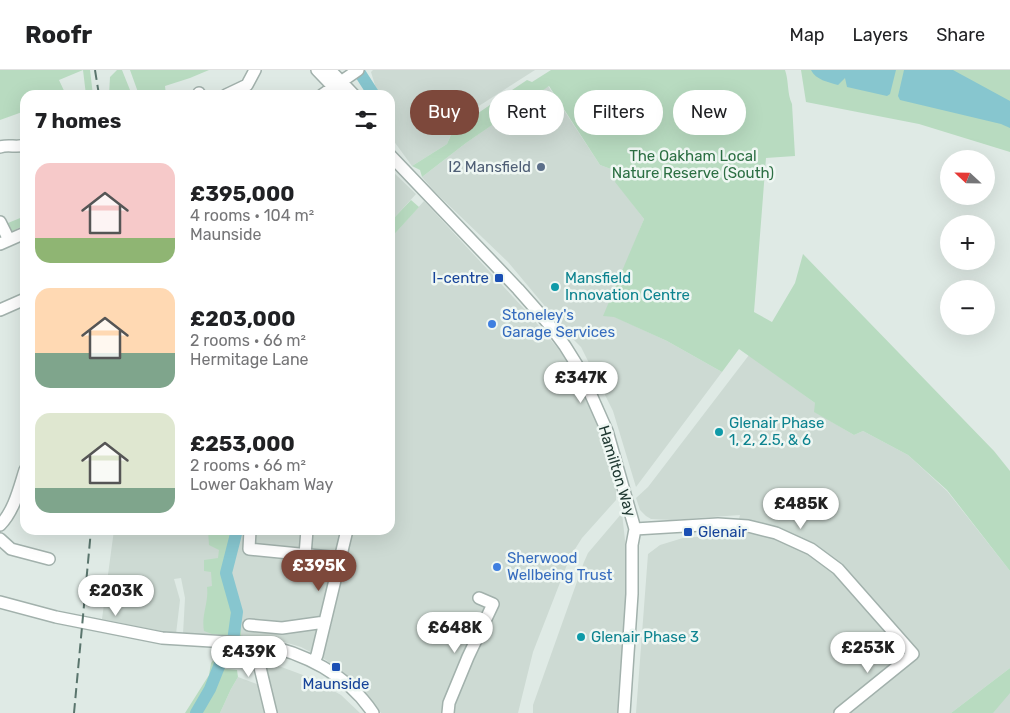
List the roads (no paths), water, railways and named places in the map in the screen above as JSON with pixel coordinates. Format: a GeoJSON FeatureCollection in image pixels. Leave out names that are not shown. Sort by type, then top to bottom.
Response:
{"type":"FeatureCollection","features":[{"type":"Feature","properties":{"kind":"street"},"geometry":{"type":"LineString","coordinates":[[237,90],[248,85],[255,70]]}},
{"type":"Feature","properties":{"kind":"street"},"geometry":{"type":"LineString","coordinates":[[317,70],[340,88]]}},
{"type":"Feature","properties":{"kind":"street"},"geometry":{"type":"LineString","coordinates":[[330,70],[340,88]]}},
{"type":"Feature","properties":{"kind":"street"},"geometry":{"type":"LineString","coordinates":[[340,88],[355,72]]}},
{"type":"Feature","properties":{"kind":"street"},"geometry":{"type":"LineString","coordinates":[[0,147],[20,147]]}},
{"type":"Feature","properties":{"kind":"street","name":"Hamilton Way"},"geometry":{"type":"LineString","coordinates":[[395,160],[548,323],[580,370],[607,431],[635,529],[632,545],[632,594],[624,713]]}},
{"type":"Feature","properties":{"kind":"street"},"geometry":{"type":"LineString","coordinates":[[0,222],[4,242],[20,235]]}},
{"type":"Feature","properties":{"kind":"street"},"geometry":{"type":"LineString","coordinates":[[0,310],[20,301]]}},
{"type":"Feature","properties":{"kind":"street"},"geometry":{"type":"LineString","coordinates":[[0,525],[14,504],[20,486]]}},
{"type":"Feature","properties":{"kind":"street"},"geometry":{"type":"LineString","coordinates":[[635,529],[718,524],[748,526],[776,533],[811,549],[838,569],[913,654],[840,713]]}},
{"type":"Feature","properties":{"kind":"street"},"geometry":{"type":"LineString","coordinates":[[250,535],[249,549],[340,558]]}},
{"type":"Feature","properties":{"kind":"street"},"geometry":{"type":"LineString","coordinates":[[305,555],[307,535]]}},
{"type":"Feature","properties":{"kind":"street"},"geometry":{"type":"LineString","coordinates":[[314,662],[326,622],[346,535]]}},
{"type":"Feature","properties":{"kind":"street"},"geometry":{"type":"LineString","coordinates":[[0,539],[10,549],[49,560]]}},
{"type":"Feature","properties":{"kind":"street"},"geometry":{"type":"LineString","coordinates":[[448,713],[468,657],[493,604],[479,598]]}},
{"type":"Feature","properties":{"kind":"street"},"geometry":{"type":"LineString","coordinates":[[0,602],[127,633],[162,638],[274,646],[314,662],[346,683],[374,713]]}},
{"type":"Feature","properties":{"kind":"street"},"geometry":{"type":"LineString","coordinates":[[249,624],[282,628],[326,622]]}},
{"type":"Feature","properties":{"kind":"street"},"geometry":{"type":"LineString","coordinates":[[259,644],[258,659],[271,713]]}},
{"type":"Feature","properties":{"kind":"water"},"geometry":{"type":"Polygon","coordinates":[[[811,70],[896,70],[890,94],[887,96],[847,87],[845,78],[838,85],[826,82],[816,76],[811,70]]]}},
{"type":"Feature","properties":{"kind":"water"},"geometry":{"type":"Polygon","coordinates":[[[904,70],[953,70],[1010,101],[1010,128],[1001,124],[900,100],[898,96],[904,70]]]}},
{"type":"Feature","properties":{"kind":"waterway"},"geometry":{"type":"LineString","coordinates":[[358,70],[371,90]]}},
{"type":"Feature","properties":{"kind":"waterway"},"geometry":{"type":"LineString","coordinates":[[196,713],[210,689],[220,664],[232,648],[237,612],[226,573],[236,535]]}},
{"type":"Feature","properties":{"kind":"railway"},"geometry":{"type":"LineString","coordinates":[[95,70],[98,90]]}},
{"type":"Feature","properties":{"kind":"railway"},"geometry":{"type":"LineString","coordinates":[[74,713],[91,535]]}},
{"type":"Feature","properties":{"kind":"place","name":"I2 Mansfield"},"geometry":{"type":"Point","coordinates":[541,167]}},
{"type":"Feature","properties":{"kind":"place","name":"I-centre"},"geometry":{"type":"Point","coordinates":[499,278]}},
{"type":"Feature","properties":{"kind":"place","name":"Mansfield Innovation Centre"},"geometry":{"type":"Point","coordinates":[555,287]}},
{"type":"Feature","properties":{"kind":"place","name":"Stoneley's Garage Services"},"geometry":{"type":"Point","coordinates":[492,324]}},
{"type":"Feature","properties":{"kind":"place","name":"Glenair Phase 1, 2, 2.5, & 6"},"geometry":{"type":"Point","coordinates":[719,432]}},
{"type":"Feature","properties":{"kind":"place","name":"Glenair"},"geometry":{"type":"Point","coordinates":[688,532]}},
{"type":"Feature","properties":{"kind":"place","name":"Sherwood Wellbeing Trust"},"geometry":{"type":"Point","coordinates":[497,567]}},
{"type":"Feature","properties":{"kind":"place","name":"Glenair Phase 3"},"geometry":{"type":"Point","coordinates":[581,637]}},
{"type":"Feature","properties":{"kind":"place","name":"Maunside"},"geometry":{"type":"Point","coordinates":[336,667]}},
{"type":"Feature","properties":{"kind":"park label","name":"The Oakham Local Nature Reserve (South)"},"geometry":{"type":"Point","coordinates":[693,164]}}]}
